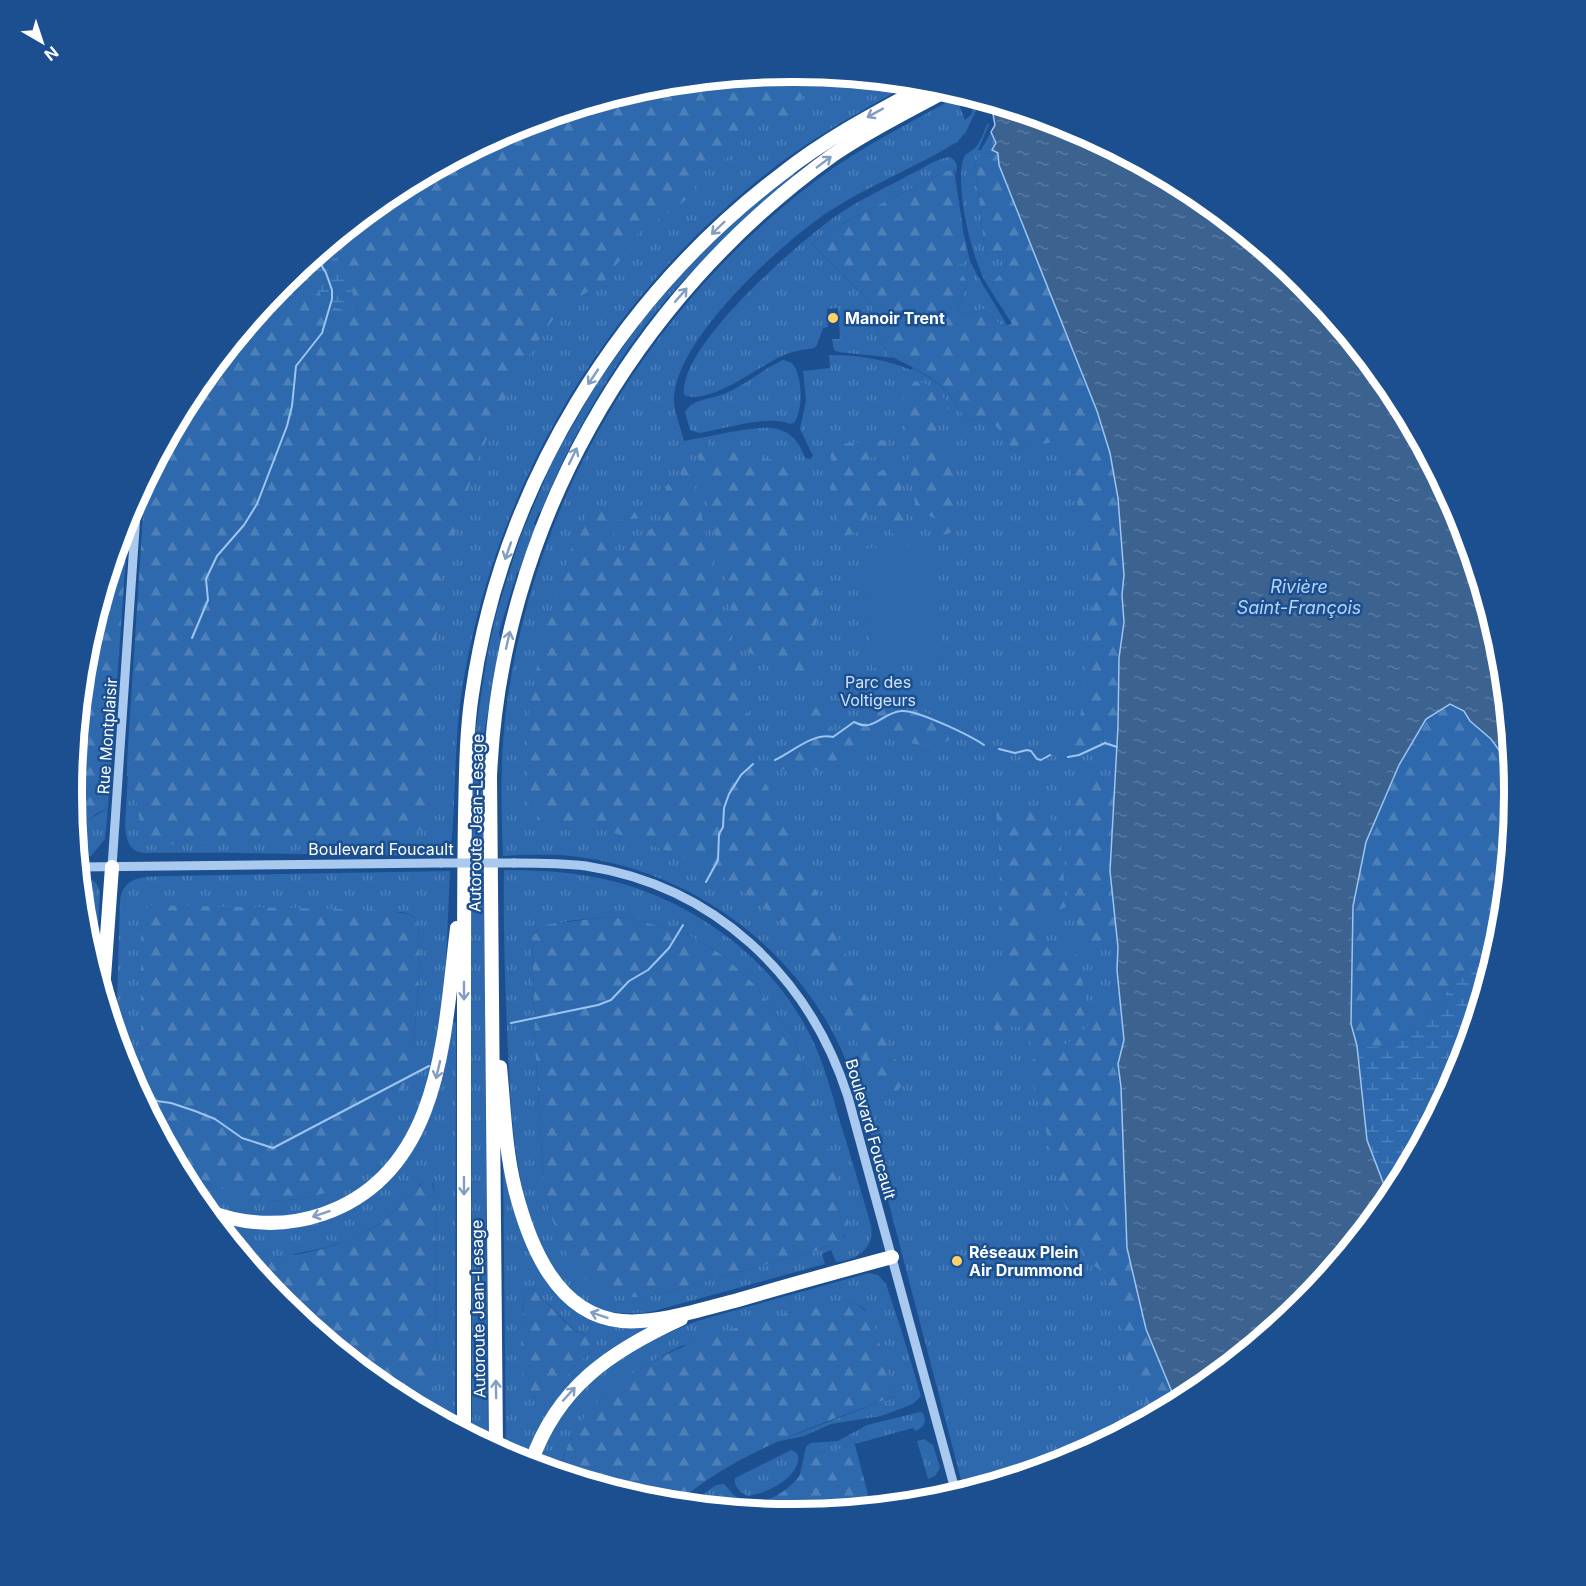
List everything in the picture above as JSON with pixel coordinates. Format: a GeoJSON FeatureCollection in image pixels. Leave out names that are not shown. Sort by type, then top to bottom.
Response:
{"type":"FeatureCollection","features":[{"type":"Feature","properties":{"kind":"highway","name":"Autoroute Jean-Lesage"},"geometry":{"type":"LineString","coordinates":[[464,1422],[465,869],[468,726],[475,676],[500,573],[547,456],[571,411],[606,357],[676,269],[729,217],[807,155],[912,93]]}},
{"type":"Feature","properties":{"kind":"highway","name":"Autoroute Jean-Lesage"},"geometry":{"type":"LineString","coordinates":[[496,1438],[490,777],[497,697],[508,640],[526,572],[575,453],[611,388],[647,336],[690,284],[775,202],[832,156],[935,97]]}},
{"type":"Feature","properties":{"kind":"highway"},"geometry":{"type":"LineString","coordinates":[[105,968],[112,867]]}},
{"type":"Feature","properties":{"kind":"highway"},"geometry":{"type":"LineString","coordinates":[[221,1214],[242,1221],[266,1223],[313,1217],[343,1206],[363,1194],[397,1161],[411,1140],[425,1111],[440,1060],[465,869]]}},
{"type":"Feature","properties":{"kind":"highway"},"geometry":{"type":"LineString","coordinates":[[491,982],[513,1179],[528,1231],[546,1268],[560,1288],[576,1303],[588,1311],[609,1318],[637,1321],[699,1310],[892,1257]]}},
{"type":"Feature","properties":{"kind":"highway"},"geometry":{"type":"LineString","coordinates":[[534,1454],[553,1415],[588,1374],[625,1347],[699,1310]]}},
{"type":"Feature","properties":{"kind":"street","name":"Rue Montplaisir"},"geometry":{"type":"LineString","coordinates":[[112,867],[134,529]]}},
{"type":"Feature","properties":{"kind":"street","name":"Boulevard Foucault"},"geometry":{"type":"LineString","coordinates":[[87,867],[559,863],[621,874],[653,884],[685,898],[717,917],[748,940],[774,965],[810,1011],[837,1063],[954,1485]]}},
{"type":"Feature","properties":{"kind":"green space"},"geometry":{"type":"Polygon","coordinates":[[[793,82],[839,84],[898,91],[793,153],[757,181],[700,232],[647,288],[601,349],[559,414],[524,483],[496,554],[474,628],[460,704],[450,856],[145,853],[131,847],[127,840],[125,824],[144,506],[178,438],[202,398],[229,360],[291,291],[360,229],[398,202],[479,156],[565,120],[654,96],[747,84],[793,82]]]}},
{"type":"Feature","properties":{"kind":"green space"},"geometry":{"type":"Polygon","coordinates":[[[803,82],[803,94],[794,111],[785,119],[775,115],[744,138],[727,158],[691,179],[697,192],[636,235],[630,250],[614,267],[607,279],[562,306],[517,373],[477,461],[442,576],[432,685],[429,824],[416,832],[388,836],[151,845],[143,842],[133,781],[127,776],[127,761],[144,507],[178,438],[202,398],[229,360],[259,325],[309,274],[325,304],[354,305],[352,289],[334,251],[365,225],[386,226],[398,210],[399,201],[438,178],[479,156],[565,120],[654,96],[747,84],[803,82]]]}},
{"type":"Feature","properties":{"kind":"green space","name":"Parc des Voltigeurs"},"geometry":{"type":"Polygon","coordinates":[[[950,100],[958,102],[965,120],[972,114],[973,106],[977,107],[966,132],[957,142],[825,214],[782,248],[733,295],[711,321],[693,348],[680,373],[674,402],[684,441],[754,428],[775,428],[792,437],[805,458],[810,459],[813,456],[800,429],[806,400],[803,371],[830,368],[829,355],[850,356],[881,360],[911,370],[913,368],[922,373],[951,396],[966,421],[981,417],[996,427],[1012,451],[1103,430],[1118,726],[1113,826],[1117,970],[1124,1040],[1118,1064],[1127,1248],[1173,1393],[1107,1430],[1065,1449],[1021,1466],[962,1483],[862,1101],[834,1035],[805,989],[779,959],[750,932],[718,909],[684,889],[648,874],[610,863],[563,855],[503,856],[501,801],[503,746],[506,710],[520,632],[542,556],[572,483],[609,413],[652,347],[702,286],[757,230],[834,167],[950,100]]]}},
{"type":"Feature","properties":{"kind":"green space"},"geometry":{"type":"Polygon","coordinates":[[[988,123],[978,150],[981,150],[991,132],[998,153],[982,154],[975,162],[985,254],[1001,251],[1007,258],[1005,269],[993,281],[991,291],[984,280],[972,247],[961,190],[964,157],[977,145],[988,123]]]}},
{"type":"Feature","properties":{"kind":"green space"},"geometry":{"type":"Polygon","coordinates":[[[998,153],[999,165],[1097,411],[1110,453],[1118,498],[1124,575],[1122,595],[1124,622],[1119,658],[1117,735],[1102,737],[1072,755],[1063,741],[1075,728],[1080,718],[1091,631],[1092,601],[1090,554],[1076,499],[1076,486],[1062,440],[1012,451],[1003,435],[992,423],[981,417],[966,421],[959,407],[942,387],[923,373],[887,354],[878,336],[870,302],[811,243],[843,223],[954,169],[967,256],[963,263],[956,265],[967,282],[957,311],[966,315],[983,309],[1002,326],[1012,324],[991,291],[993,281],[1005,269],[1007,259],[1001,251],[985,254],[975,162],[982,154],[998,153]]]}},
{"type":"Feature","properties":{"kind":"green space"},"geometry":{"type":"Polygon","coordinates":[[[950,157],[956,164],[956,174],[954,169],[944,172],[843,223],[811,243],[870,302],[878,336],[887,354],[894,358],[834,350],[832,339],[840,339],[838,308],[827,309],[828,327],[823,328],[814,348],[786,354],[707,395],[695,397],[684,395],[687,375],[700,351],[719,325],[742,299],[793,250],[851,206],[929,164],[950,157]]]}},
{"type":"Feature","properties":{"kind":"green space"},"geometry":{"type":"Polygon","coordinates":[[[793,173],[795,176],[726,238],[678,286],[631,345],[590,409],[539,512],[520,572],[517,572],[499,633],[501,642],[483,739],[485,745],[482,746],[481,753],[484,757],[484,856],[472,856],[474,741],[488,650],[497,611],[520,538],[553,460],[599,380],[644,318],[677,279],[736,219],[793,173]]]}},
{"type":"Feature","properties":{"kind":"green space"},"geometry":{"type":"Polygon","coordinates":[[[964,234],[970,261],[1007,325],[1002,326],[983,309],[966,315],[957,311],[967,282],[955,265],[963,263],[967,256],[964,234]]]}},
{"type":"Feature","properties":{"kind":"green space"},"geometry":{"type":"Polygon","coordinates":[[[334,251],[352,289],[354,305],[350,310],[329,305],[324,301],[311,274],[334,251]]]}},
{"type":"Feature","properties":{"kind":"green space"},"geometry":{"type":"Polygon","coordinates":[[[783,360],[792,363],[800,384],[798,416],[795,422],[790,424],[781,421],[758,422],[699,433],[690,430],[685,412],[689,407],[734,389],[783,360]]]}},
{"type":"Feature","properties":{"kind":"green space"},"geometry":{"type":"Polygon","coordinates":[[[915,381],[932,388],[954,409],[943,408],[936,418],[939,448],[953,447],[953,532],[941,536],[937,519],[916,511],[905,430],[903,395],[915,381]]]}},
{"type":"Feature","properties":{"kind":"green space"},"geometry":{"type":"Polygon","coordinates":[[[708,437],[709,449],[713,456],[733,445],[747,453],[758,454],[766,460],[776,458],[796,463],[802,476],[810,501],[811,517],[809,523],[793,542],[791,565],[794,574],[819,569],[817,620],[803,647],[805,659],[813,669],[805,676],[792,677],[740,647],[694,439],[708,437]]]}},
{"type":"Feature","properties":{"kind":"green space"},"geometry":{"type":"Polygon","coordinates":[[[884,440],[892,453],[860,461],[863,472],[874,475],[898,461],[902,471],[901,499],[908,531],[897,538],[875,513],[865,518],[861,531],[845,536],[840,535],[830,487],[836,475],[830,452],[841,444],[884,440]]]}},
{"type":"Feature","properties":{"kind":"green space"},"geometry":{"type":"Polygon","coordinates":[[[688,456],[760,771],[902,1074],[901,1086],[895,1093],[885,1097],[873,1100],[857,1042],[832,990],[806,954],[771,913],[714,870],[662,849],[605,830],[537,820],[538,811],[529,811],[527,776],[529,714],[542,638],[576,535],[591,510],[611,506],[647,511],[641,518],[600,522],[614,533],[616,553],[623,556],[635,538],[658,524],[663,518],[668,505],[665,487],[672,481],[682,480],[677,458],[688,456]]]}},
{"type":"Feature","properties":{"kind":"green space"},"geometry":{"type":"Polygon","coordinates":[[[934,543],[944,662],[872,668],[862,549],[934,543]]]}},
{"type":"Feature","properties":{"kind":"green space"},"geometry":{"type":"Polygon","coordinates":[[[127,548],[108,808],[83,824],[84,747],[89,700],[96,654],[107,609],[127,548]]]}},
{"type":"Feature","properties":{"kind":"green space"},"geometry":{"type":"Polygon","coordinates":[[[812,690],[831,731],[837,732],[846,722],[863,717],[874,699],[882,695],[893,705],[922,711],[951,722],[956,730],[953,738],[930,745],[914,744],[893,732],[874,732],[865,737],[847,758],[829,767],[809,771],[779,768],[771,760],[772,749],[791,750],[809,735],[808,691],[812,690]]]}},
{"type":"Feature","properties":{"kind":"green space"},"geometry":{"type":"Polygon","coordinates":[[[1450,704],[1464,711],[1470,721],[1491,739],[1502,755],[1504,793],[1502,839],[1490,932],[1484,955],[1458,976],[1423,1027],[1389,1047],[1357,1046],[1351,1024],[1353,906],[1366,842],[1399,765],[1426,719],[1450,704]]]}},
{"type":"Feature","properties":{"kind":"green space"},"geometry":{"type":"Polygon","coordinates":[[[1088,775],[1099,779],[1115,793],[1110,871],[1118,943],[1108,949],[1093,951],[1082,940],[1070,902],[1066,867],[1074,777],[1088,775]]]}},
{"type":"Feature","properties":{"kind":"green space"},"geometry":{"type":"Polygon","coordinates":[[[108,808],[105,839],[91,856],[86,856],[83,823],[108,808]]]}},
{"type":"Feature","properties":{"kind":"green space"},"geometry":{"type":"Polygon","coordinates":[[[996,809],[1051,809],[1051,830],[1060,831],[1066,907],[1040,917],[1038,930],[1042,943],[1048,946],[1073,941],[1084,993],[1085,1013],[1079,1027],[1061,1042],[1032,1053],[1029,1036],[1022,1027],[1008,1026],[999,1036],[985,1008],[989,978],[1005,978],[1006,965],[1006,945],[999,927],[1000,862],[996,809]]]}},
{"type":"Feature","properties":{"kind":"green space"},"geometry":{"type":"Polygon","coordinates":[[[471,870],[484,870],[488,1434],[472,1426],[471,870]]]}},
{"type":"Feature","properties":{"kind":"green space"},"geometry":{"type":"Polygon","coordinates":[[[504,870],[567,873],[599,878],[656,895],[705,921],[728,937],[769,975],[787,997],[809,1032],[829,1082],[871,1226],[870,1241],[862,1252],[850,1259],[836,1262],[831,1250],[822,1254],[825,1264],[650,1312],[610,1312],[595,1308],[563,1282],[544,1253],[530,1218],[520,1179],[514,1139],[504,950],[504,870]],[[606,917],[568,921],[537,930],[532,937],[535,1048],[544,1184],[549,1211],[644,1298],[819,1250],[845,1236],[806,1072],[793,1037],[755,985],[724,956],[687,934],[630,918],[606,917]]]}},
{"type":"Feature","properties":{"kind":"green space"},"geometry":{"type":"Polygon","coordinates":[[[450,871],[442,1006],[435,1054],[423,1098],[404,1139],[377,1174],[341,1200],[298,1215],[272,1217],[254,1215],[215,1206],[194,1176],[210,1184],[272,1201],[299,1199],[326,1193],[414,1044],[420,957],[418,928],[415,919],[410,914],[402,912],[142,920],[141,1074],[117,1010],[120,900],[126,885],[131,881],[152,877],[450,871]]]}},
{"type":"Feature","properties":{"kind":"green space"},"geometry":{"type":"Polygon","coordinates":[[[88,878],[93,880],[100,891],[97,938],[88,878]]]}},
{"type":"Feature","properties":{"kind":"green space"},"geometry":{"type":"Polygon","coordinates":[[[148,905],[382,910],[409,914],[415,919],[418,928],[420,957],[414,1044],[403,1093],[388,1136],[368,1162],[347,1180],[326,1193],[299,1199],[272,1201],[246,1198],[194,1176],[156,1107],[141,1074],[142,920],[148,905]]]}},
{"type":"Feature","properties":{"kind":"green space"},"geometry":{"type":"Polygon","coordinates":[[[606,917],[630,918],[687,934],[724,956],[755,985],[793,1037],[806,1072],[848,1215],[847,1230],[837,1241],[819,1250],[644,1298],[613,1295],[585,1278],[564,1249],[549,1211],[544,1184],[535,1048],[532,937],[542,925],[606,917]]]}},
{"type":"Feature","properties":{"kind":"green space"},"geometry":{"type":"Polygon","coordinates":[[[1484,955],[1466,1021],[1449,1065],[1430,1107],[1385,1187],[1367,1140],[1357,1046],[1389,1047],[1423,1027],[1458,976],[1484,955]]]}},
{"type":"Feature","properties":{"kind":"green space"},"geometry":{"type":"Polygon","coordinates":[[[1119,997],[1124,1040],[1118,1064],[1121,1087],[1127,1248],[1146,1329],[1172,1393],[1148,1408],[1138,1379],[1126,1358],[1122,1324],[1110,1288],[1099,1269],[1084,1259],[1064,1203],[1027,1066],[1033,1059],[1054,1052],[1076,1037],[1087,1027],[1094,1008],[1107,1000],[1119,997]]]}},
{"type":"Feature","properties":{"kind":"green space"},"geometry":{"type":"Polygon","coordinates":[[[451,1021],[456,1023],[455,1417],[401,1386],[436,1359],[435,1193],[433,1183],[422,1183],[386,1219],[352,1239],[285,1256],[253,1254],[223,1218],[309,1223],[402,1163],[451,1021]]]}},
{"type":"Feature","properties":{"kind":"green space"},"geometry":{"type":"Polygon","coordinates":[[[503,1162],[508,1178],[571,1307],[598,1322],[657,1323],[596,1362],[533,1454],[506,1442],[503,1162]],[[532,1288],[525,1292],[522,1319],[523,1344],[532,1395],[535,1399],[564,1377],[590,1352],[588,1336],[574,1330],[532,1288]]]}},
{"type":"Feature","properties":{"kind":"green space"},"geometry":{"type":"Polygon","coordinates":[[[431,1179],[435,1193],[436,1359],[433,1397],[429,1401],[398,1384],[360,1357],[291,1295],[252,1253],[273,1256],[295,1255],[351,1239],[386,1219],[426,1181],[431,1179]]]}},
{"type":"Feature","properties":{"kind":"green space"},"geometry":{"type":"Polygon","coordinates":[[[869,1273],[878,1275],[886,1284],[921,1396],[913,1404],[881,1416],[831,1424],[804,1436],[776,1442],[895,1396],[865,1309],[846,1300],[679,1347],[635,1372],[607,1393],[584,1418],[572,1437],[561,1464],[541,1457],[548,1436],[565,1410],[592,1381],[615,1362],[657,1338],[697,1321],[869,1273]]]}},
{"type":"Feature","properties":{"kind":"green space"},"geometry":{"type":"Polygon","coordinates":[[[532,1288],[573,1330],[588,1336],[593,1343],[590,1352],[544,1400],[539,1402],[532,1395],[527,1394],[521,1359],[525,1292],[532,1288]]]}},
{"type":"Feature","properties":{"kind":"green space"},"geometry":{"type":"Polygon","coordinates":[[[846,1300],[857,1304],[871,1315],[895,1396],[809,1428],[753,1453],[701,1484],[687,1495],[654,1490],[561,1464],[574,1433],[596,1404],[623,1380],[654,1361],[724,1332],[831,1302],[846,1300]]]}},
{"type":"Feature","properties":{"kind":"green space"},"geometry":{"type":"Polygon","coordinates":[[[923,1413],[925,1422],[918,1430],[915,1431],[913,1428],[855,1444],[854,1441],[839,1449],[815,1453],[799,1478],[806,1447],[810,1443],[838,1441],[867,1425],[923,1413]]]}},
{"type":"Feature","properties":{"kind":"green space"},"geometry":{"type":"Polygon","coordinates":[[[924,1439],[933,1445],[940,1468],[935,1476],[928,1479],[917,1441],[924,1439]]]}},
{"type":"Feature","properties":{"kind":"green space"},"geometry":{"type":"Polygon","coordinates":[[[854,1441],[869,1499],[793,1504],[747,1502],[714,1498],[725,1491],[751,1502],[771,1498],[781,1493],[797,1479],[815,1453],[839,1449],[854,1441]]]}},
{"type":"Feature","properties":{"kind":"green space"},"geometry":{"type":"Polygon","coordinates":[[[791,1450],[797,1454],[798,1461],[791,1475],[777,1485],[747,1496],[735,1484],[735,1478],[791,1450]]]}},
{"type":"Feature","properties":{"kind":"green space"},"geometry":{"type":"Polygon","coordinates":[[[724,1484],[733,1494],[725,1491],[714,1498],[700,1497],[716,1485],[724,1484]]]}},
{"type":"Feature","properties":{"kind":"water","name":"Rivière Saint-François"},"geometry":{"type":"Polygon","coordinates":[[[993,112],[1065,137],[1107,156],[1188,202],[1226,229],[1261,259],[1327,325],[1357,360],[1384,398],[1430,479],[1466,565],[1490,654],[1497,700],[1502,755],[1491,739],[1470,721],[1464,711],[1450,704],[1426,719],[1399,765],[1366,842],[1353,906],[1351,1024],[1357,1046],[1367,1140],[1385,1187],[1357,1226],[1295,1295],[1226,1357],[1172,1393],[1146,1329],[1127,1248],[1121,1087],[1118,1064],[1124,1040],[1110,871],[1118,726],[1119,658],[1124,622],[1122,595],[1124,575],[1118,498],[1110,453],[1097,411],[999,165],[998,153],[992,150],[996,143],[991,132],[995,125],[993,112]]]}},
{"type":"Feature","properties":{"kind":"waterway"},"geometry":{"type":"LineString","coordinates":[[192,638],[208,600],[206,579],[217,556],[244,525],[257,504],[287,426],[292,406],[296,366],[322,333],[332,299],[332,290],[320,263]]}},
{"type":"Feature","properties":{"kind":"waterway"},"geometry":{"type":"LineString","coordinates":[[775,760],[818,737],[833,737],[854,722],[861,725],[872,724],[894,712],[901,711],[918,714],[984,745]]}},
{"type":"Feature","properties":{"kind":"waterway"},"geometry":{"type":"LineString","coordinates":[[1068,757],[1079,755],[1105,743],[1117,747]]}},
{"type":"Feature","properties":{"kind":"waterway"},"geometry":{"type":"LineString","coordinates":[[999,749],[1015,753],[1031,751],[1037,759],[1041,760],[1050,755]]}},
{"type":"Feature","properties":{"kind":"waterway"},"geometry":{"type":"LineString","coordinates":[[706,882],[718,860],[719,834],[723,827],[724,808],[729,794],[741,775],[753,764]]}},
{"type":"Feature","properties":{"kind":"waterway"},"geometry":{"type":"LineString","coordinates":[[511,1023],[598,1005],[611,1000],[629,981],[648,970],[669,948],[683,925]]}},
{"type":"Feature","properties":{"kind":"waterway"},"geometry":{"type":"LineString","coordinates":[[153,1100],[171,1103],[195,1111],[215,1119],[242,1138],[273,1148],[429,1066]]}},
{"type":"Feature","properties":{"kind":"place","name":"Manoir Trent"},"geometry":{"type":"Point","coordinates":[833,318]}},
{"type":"Feature","properties":{"kind":"place","name":"Réseaux Plein Air Drummond"},"geometry":{"type":"Point","coordinates":[957,1261]}}]}
